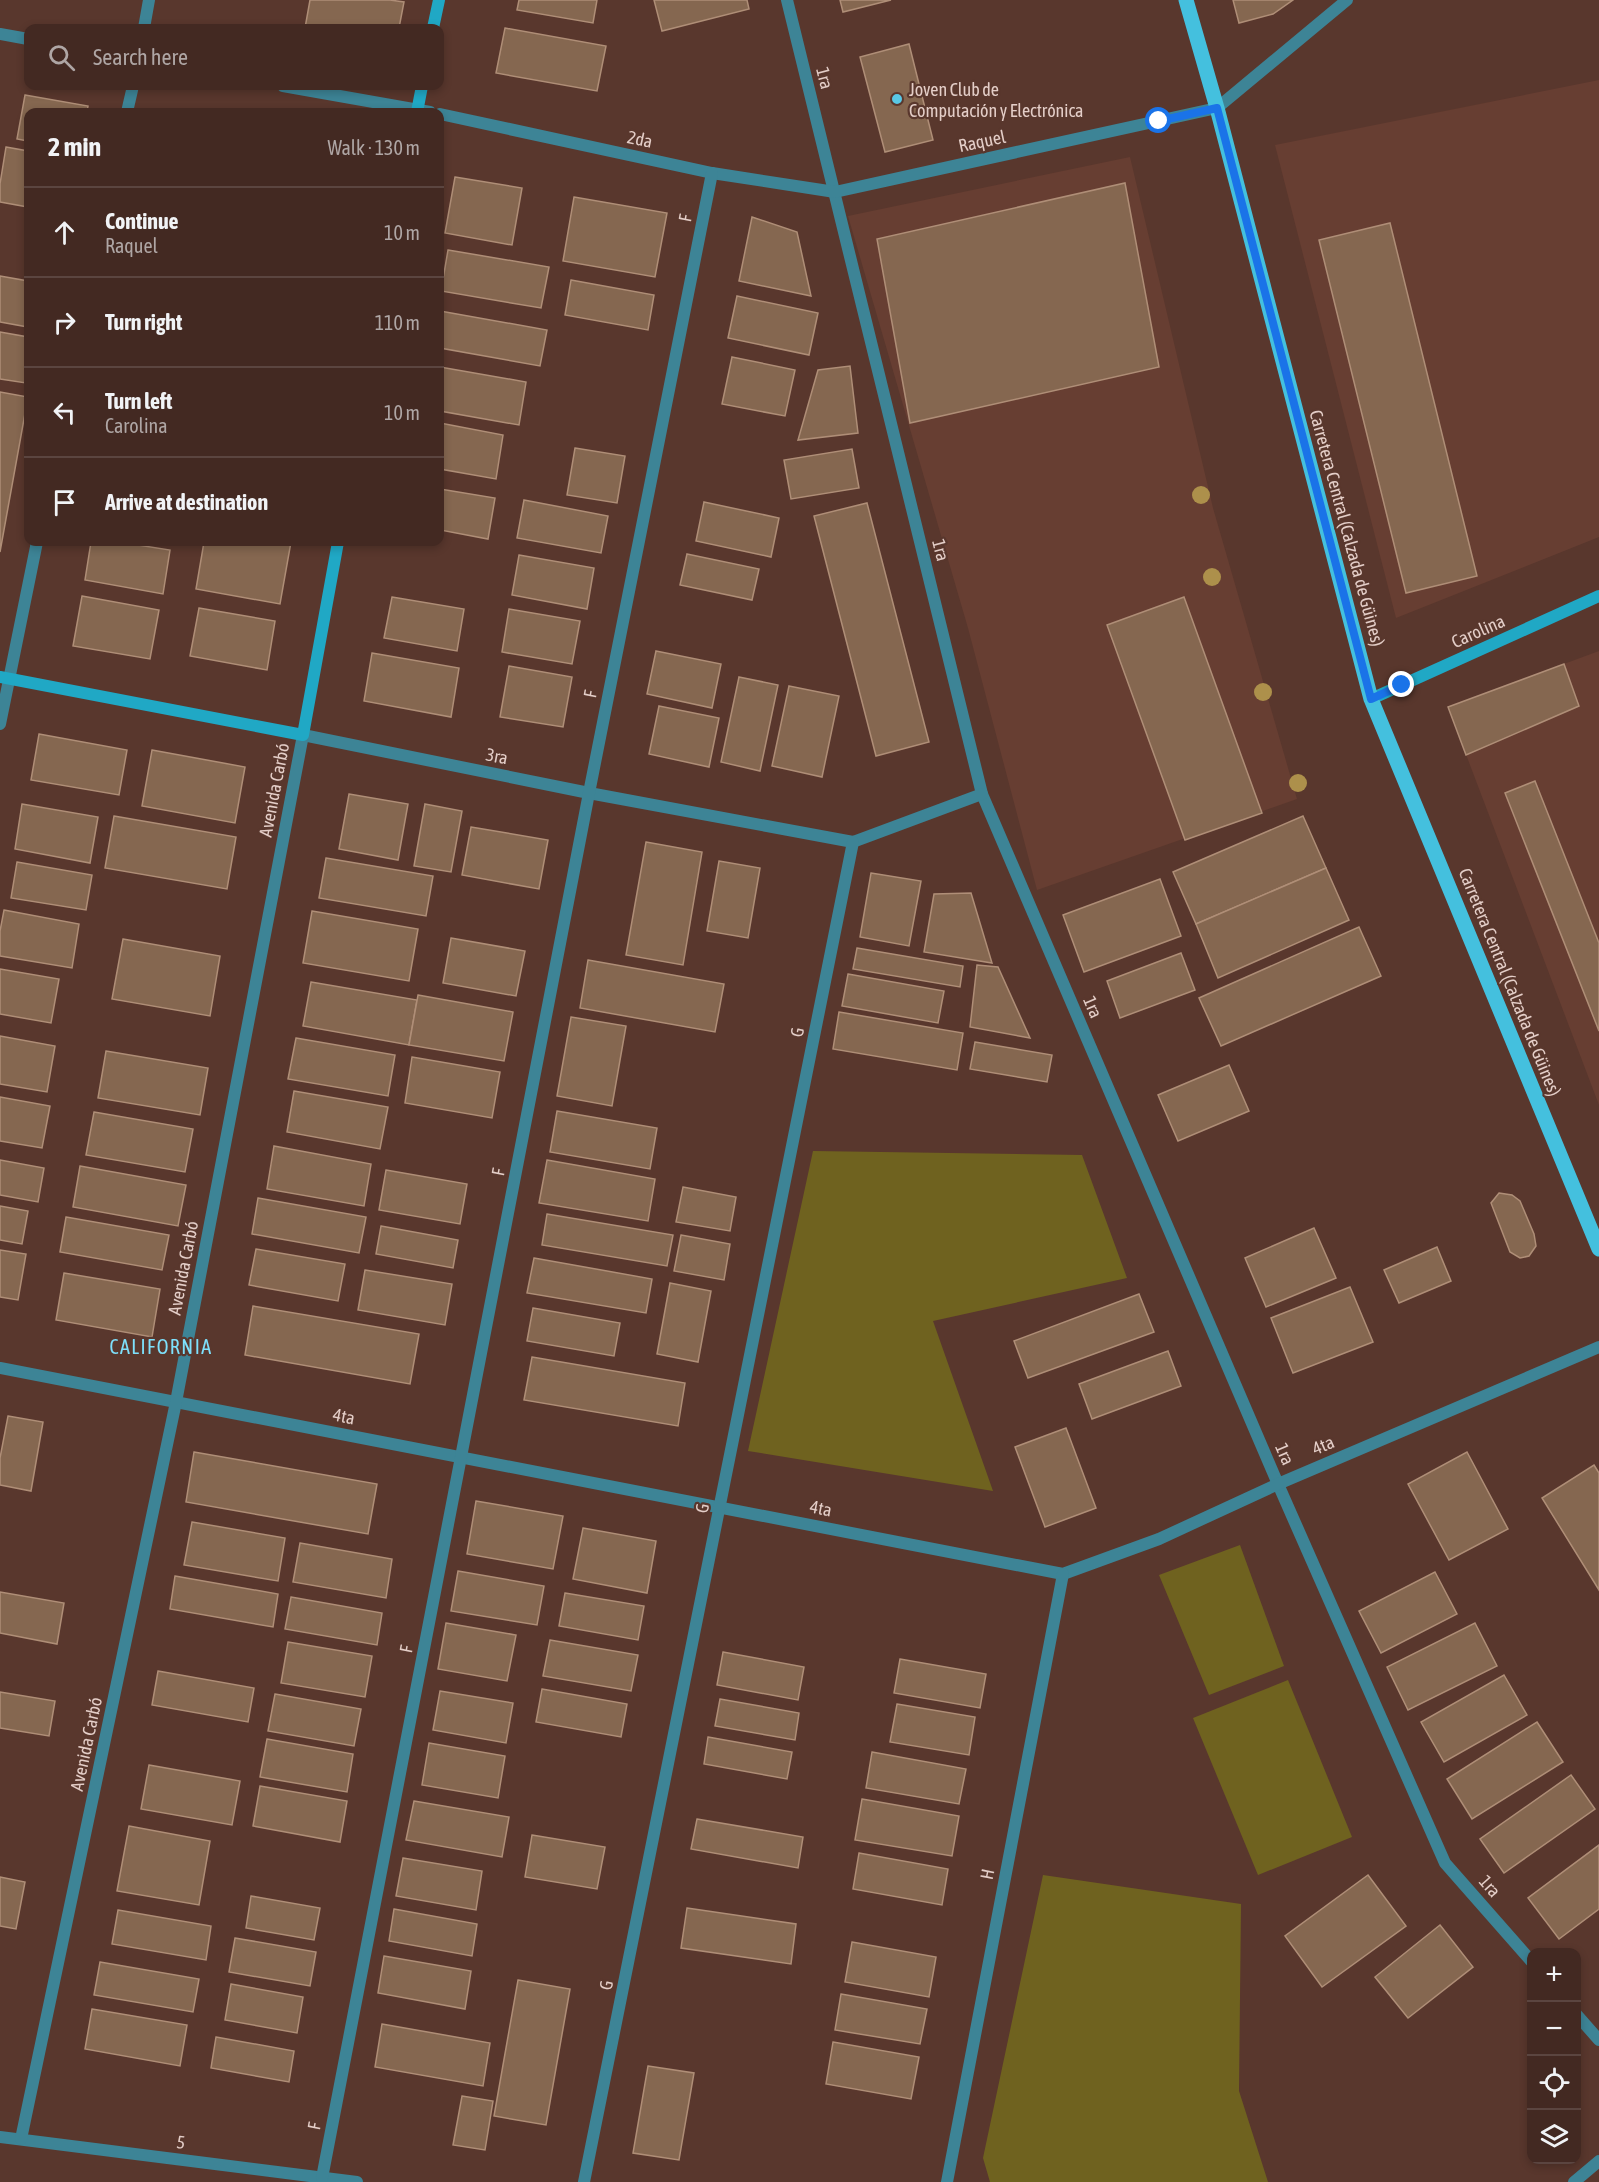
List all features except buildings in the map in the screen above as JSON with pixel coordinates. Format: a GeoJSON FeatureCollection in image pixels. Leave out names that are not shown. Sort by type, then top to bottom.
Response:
{"type":"FeatureCollection","features":[{"type":"Feature","properties":{"kind":"main road","name":"Carretera Central (Calzada de Güines)"},"geometry":{"type":"LineString","coordinates":[[1186,0],[1217,108],[1371,699],[1599,1249]]}},
{"type":"Feature","properties":{"kind":"street"},"geometry":{"type":"LineString","coordinates":[[145,24],[150,0]]}},
{"type":"Feature","properties":{"kind":"street"},"geometry":{"type":"LineString","coordinates":[[434,24],[439,0]]}},
{"type":"Feature","properties":{"kind":"street","name":"1ra"},"geometry":{"type":"LineString","coordinates":[[787,0],[982,794],[1278,1484],[1445,1863],[1527,1956]]}},
{"type":"Feature","properties":{"kind":"street","name":"Raquel"},"geometry":{"type":"LineString","coordinates":[[835,192],[1217,108],[1347,0]]}},
{"type":"Feature","properties":{"kind":"street"},"geometry":{"type":"LineString","coordinates":[[0,34],[24,38]]}},
{"type":"Feature","properties":{"kind":"street"},"geometry":{"type":"LineString","coordinates":[[128,108],[132,90]]}},
{"type":"Feature","properties":{"kind":"street"},"geometry":{"type":"LineString","coordinates":[[304,90],[401,108]]}},
{"type":"Feature","properties":{"kind":"street"},"geometry":{"type":"LineString","coordinates":[[418,108],[421,90]]}},
{"type":"Feature","properties":{"kind":"street","name":"2da"},"geometry":{"type":"LineString","coordinates":[[444,115],[712,172],[835,192]]}},
{"type":"Feature","properties":{"kind":"street","name":"F"},"geometry":{"type":"LineString","coordinates":[[322,2178],[589,793],[712,172]]}},
{"type":"Feature","properties":{"kind":"street"},"geometry":{"type":"LineString","coordinates":[[0,724],[4,678],[36,546]]}},
{"type":"Feature","properties":{"kind":"street","name":"Avenida Carbó"},"geometry":{"type":"LineString","coordinates":[[21,2139],[176,1402],[337,546]]}},
{"type":"Feature","properties":{"kind":"street","name":"Carolina"},"geometry":{"type":"LineString","coordinates":[[1371,699],[1599,596]]}},
{"type":"Feature","properties":{"kind":"street","name":"3ra"},"geometry":{"type":"LineString","coordinates":[[4,678],[589,793],[854,842]]}},
{"type":"Feature","properties":{"kind":"street"},"geometry":{"type":"LineString","coordinates":[[854,842],[982,794]]}},
{"type":"Feature","properties":{"kind":"street","name":"G"},"geometry":{"type":"LineString","coordinates":[[584,2182],[854,842]]}},
{"type":"Feature","properties":{"kind":"street","name":"4ta"},"geometry":{"type":"LineString","coordinates":[[0,1368],[1062,1574],[1160,1539],[1278,1484],[1599,1347]]}},
{"type":"Feature","properties":{"kind":"street","name":"H"},"geometry":{"type":"LineString","coordinates":[[947,2182],[1062,1574]]}},
{"type":"Feature","properties":{"kind":"street"},"geometry":{"type":"LineString","coordinates":[[1581,2020],[1599,2040]]}},
{"type":"Feature","properties":{"kind":"street","name":"5"},"geometry":{"type":"LineString","coordinates":[[0,2137],[357,2182]]}},
{"type":"Feature","properties":{"kind":"street"},"geometry":{"type":"LineString","coordinates":[[1574,2182],[1599,2162]]}},
{"type":"Feature","properties":{"kind":"shaded area"},"geometry":{"type":"Polygon","coordinates":[[[1599,80],[1599,537],[1396,618],[1275,145],[1599,80]]]}},
{"type":"Feature","properties":{"kind":"shaded area"},"geometry":{"type":"Polygon","coordinates":[[[1130,157],[1213,508],[1297,799],[1037,890],[968,628],[848,216],[1130,157]]]}},
{"type":"Feature","properties":{"kind":"shaded area"},"geometry":{"type":"Polygon","coordinates":[[[1599,651],[1599,1105],[1448,707],[1599,651]]]}},
{"type":"Feature","properties":{"kind":"shaded area"},"geometry":{"type":"Polygon","coordinates":[[[813,1151],[1082,1155],[1127,1278],[933,1321],[993,1491],[748,1451],[813,1151]]]}},
{"type":"Feature","properties":{"kind":"shaded area"},"geometry":{"type":"Polygon","coordinates":[[[1240,1545],[1284,1666],[1209,1695],[1159,1575],[1240,1545]]]}},
{"type":"Feature","properties":{"kind":"shaded area"},"geometry":{"type":"Polygon","coordinates":[[[1288,1680],[1352,1837],[1258,1875],[1193,1718],[1288,1680]]]}},
{"type":"Feature","properties":{"kind":"shaded area"},"geometry":{"type":"Polygon","coordinates":[[[1043,1875],[1241,1904],[1239,2091],[1268,2182],[990,2182],[983,2158],[1043,1875]]]}},
{"type":"Feature","properties":{"kind":"place","name":"Joven Club de Computación y Electrónica"},"geometry":{"type":"Point","coordinates":[897,99]}},
{"type":"Feature","properties":{"kind":"district","name":"CALIFORNIA"},"geometry":{"type":"Point","coordinates":[161,1346]}},
{"type":"Feature","properties":{"kind":"route"},"geometry":{"type":"LineString","coordinates":[[1159,121],[1217,108],[1371,699],[1402,685]]}}]}
